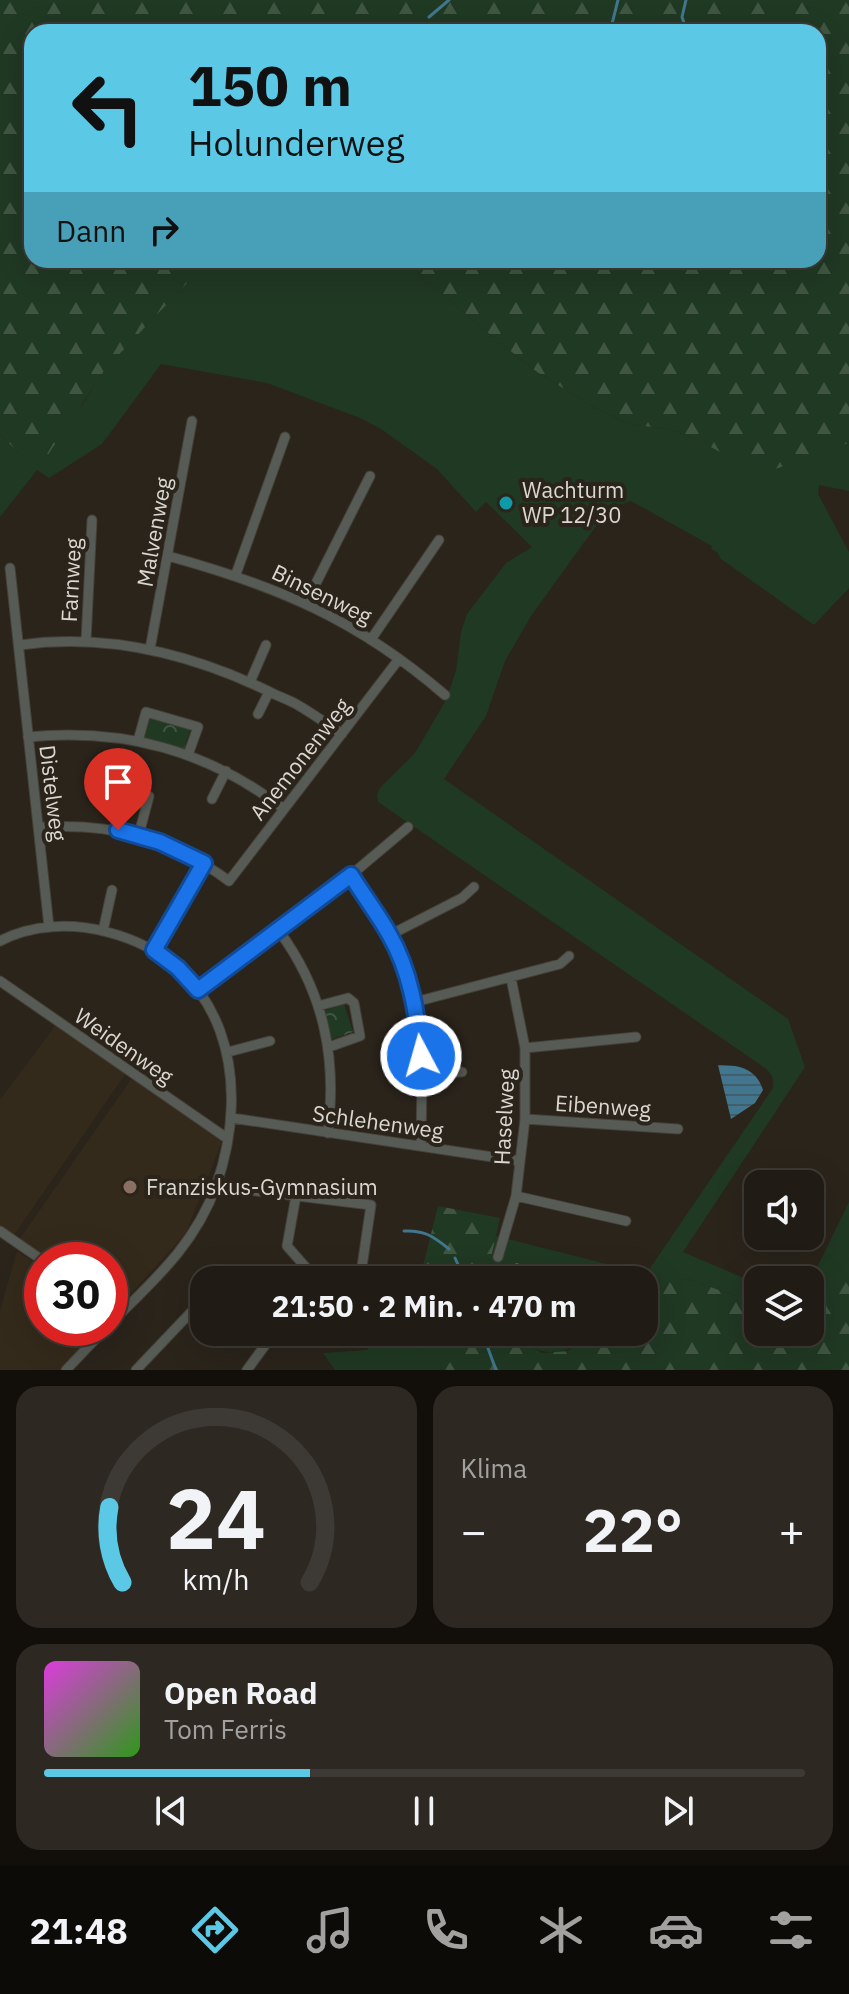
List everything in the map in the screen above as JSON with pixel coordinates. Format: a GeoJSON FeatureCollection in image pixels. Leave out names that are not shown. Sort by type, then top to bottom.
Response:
{"type":"FeatureCollection","features":[{"type":"Feature","properties":{"kind":"street","name":"Malvenweg"},"geometry":{"type":"LineString","coordinates":[[150,649],[192,421]]}},
{"type":"Feature","properties":{"kind":"street"},"geometry":{"type":"LineString","coordinates":[[236,574],[285,437]]}},
{"type":"Feature","properties":{"kind":"street"},"geometry":{"type":"LineString","coordinates":[[306,603],[370,476]]}},
{"type":"Feature","properties":{"kind":"street","name":"Farnweg"},"geometry":{"type":"LineString","coordinates":[[86,641],[92,520]]}},
{"type":"Feature","properties":{"kind":"street"},"geometry":{"type":"LineString","coordinates":[[372,638],[439,540]]}},
{"type":"Feature","properties":{"kind":"street","name":"Binsenweg"},"geometry":{"type":"LineString","coordinates":[[168,556],[236,574],[306,603],[372,638],[408,663],[445,695]]}},
{"type":"Feature","properties":{"kind":"street","name":"Distelweg"},"geometry":{"type":"LineString","coordinates":[[10,568],[49,927]]}},
{"type":"Feature","properties":{"kind":"street"},"geometry":{"type":"LineString","coordinates":[[20,645],[86,641],[150,649],[186,658],[250,682],[294,703],[342,734]]}},
{"type":"Feature","properties":{"kind":"street"},"geometry":{"type":"LineString","coordinates":[[250,682],[266,645]]}},
{"type":"Feature","properties":{"kind":"street","name":"Anemonenweg"},"geometry":{"type":"LineString","coordinates":[[204,863],[229,881],[399,659]]}},
{"type":"Feature","properties":{"kind":"street"},"geometry":{"type":"LineString","coordinates":[[258,714],[269,692]]}},
{"type":"Feature","properties":{"kind":"street"},"geometry":{"type":"LineString","coordinates":[[138,741],[146,712],[187,722],[198,727],[188,755]]}},
{"type":"Feature","properties":{"kind":"street"},"geometry":{"type":"LineString","coordinates":[[28,737],[95,736],[138,741],[188,755],[259,789],[284,809]]}},
{"type":"Feature","properties":{"kind":"street"},"geometry":{"type":"LineString","coordinates":[[212,799],[226,771]]}},
{"type":"Feature","properties":{"kind":"street"},"geometry":{"type":"LineString","coordinates":[[139,834],[149,796]]}},
{"type":"Feature","properties":{"kind":"street"},"geometry":{"type":"LineString","coordinates":[[40,827],[73,825],[139,834],[204,863],[154,950]]}},
{"type":"Feature","properties":{"kind":"street"},"geometry":{"type":"LineString","coordinates":[[198,990],[279,931],[408,827]]}},
{"type":"Feature","properties":{"kind":"street"},"geometry":{"type":"LineString","coordinates":[[351,875],[390,935],[415,1002],[422,1073],[421,1145]]}},
{"type":"Feature","properties":{"kind":"street"},"geometry":{"type":"LineString","coordinates":[[390,935],[462,898],[474,887]]}},
{"type":"Feature","properties":{"kind":"street"},"geometry":{"type":"LineString","coordinates":[[103,931],[112,890]]}},
{"type":"Feature","properties":{"kind":"street"},"geometry":{"type":"LineString","coordinates":[[0,941],[49,927],[80,927],[127,938],[154,950],[178,968],[198,990],[217,1020],[228,1052],[233,1098],[228,1139],[216,1186],[192,1237],[128,1305]]}},
{"type":"Feature","properties":{"kind":"street"},"geometry":{"type":"LineString","coordinates":[[279,931],[305,974],[329,1047],[332,1090],[328,1133]]}},
{"type":"Feature","properties":{"kind":"street"},"geometry":{"type":"LineString","coordinates":[[415,1002],[560,964],[569,956]]}},
{"type":"Feature","properties":{"kind":"street","name":"Haselweg"},"geometry":{"type":"LineString","coordinates":[[498,1257],[516,1196],[525,1119],[525,1048],[511,978]]}},
{"type":"Feature","properties":{"kind":"street","name":"Weidenweg"},"geometry":{"type":"LineString","coordinates":[[0,981],[228,1139]]}},
{"type":"Feature","properties":{"kind":"street"},"geometry":{"type":"LineString","coordinates":[[318,1006],[348,998],[354,1003],[360,1036],[329,1047]]}},
{"type":"Feature","properties":{"kind":"street"},"geometry":{"type":"LineString","coordinates":[[525,1048],[636,1037]]}},
{"type":"Feature","properties":{"kind":"street"},"geometry":{"type":"LineString","coordinates":[[228,1052],[270,1041]]}},
{"type":"Feature","properties":{"kind":"street"},"geometry":{"type":"LineString","coordinates":[[422,1073],[462,1072]]}},
{"type":"Feature","properties":{"kind":"street","name":"Schlehenweg"},"geometry":{"type":"LineString","coordinates":[[232,1118],[519,1161]]}},
{"type":"Feature","properties":{"kind":"street","name":"Eibenweg"},"geometry":{"type":"LineString","coordinates":[[525,1119],[678,1129]]}},
{"type":"Feature","properties":{"kind":"street"},"geometry":{"type":"LineString","coordinates":[[216,1186],[371,1205],[362,1266]]}},
{"type":"Feature","properties":{"kind":"street"},"geometry":{"type":"LineString","coordinates":[[296,1196],[287,1246],[305,1266]]}},
{"type":"Feature","properties":{"kind":"street"},"geometry":{"type":"LineString","coordinates":[[516,1196],[626,1221]]}},
{"type":"Feature","properties":{"kind":"street"},"geometry":{"type":"LineString","coordinates":[[0,1231],[24,1248]]}},
{"type":"Feature","properties":{"kind":"street"},"geometry":{"type":"LineString","coordinates":[[139,1369],[190,1313]]}},
{"type":"Feature","properties":{"kind":"street"},"geometry":{"type":"LineString","coordinates":[[66,1370],[89,1346]]}},
{"type":"Feature","properties":{"kind":"street"},"geometry":{"type":"LineString","coordinates":[[247,1370],[265,1346]]}},
{"type":"Feature","properties":{"kind":"shaded area"},"geometry":{"type":"Polygon","coordinates":[[[55,1026],[126,1073],[14,1235],[0,1226],[0,1100],[55,1026]]]}},
{"type":"Feature","properties":{"kind":"shaded area","name":"Franziskus-Gymnasium"},"geometry":{"type":"Polygon","coordinates":[[[132,1078],[222,1141],[186,1233],[128,1297],[128,1242],[24,1243],[19,1240],[132,1078]]]}},
{"type":"Feature","properties":{"kind":"shaded area"},"geometry":{"type":"Polygon","coordinates":[[[17,1251],[24,1256],[24,1346],[83,1346],[62,1370],[0,1370],[0,1311],[17,1251]]]}},
{"type":"Feature","properties":{"kind":"green space"},"geometry":{"type":"Polygon","coordinates":[[[0,0],[849,0],[849,443],[761,474],[673,430],[630,424],[597,409],[537,372],[412,268],[826,268],[826,24],[24,24],[24,268],[201,268],[106,368],[45,459],[25,460],[0,434],[0,0]]]}},
{"type":"Feature","properties":{"kind":"green space"},"geometry":{"type":"Polygon","coordinates":[[[201,268],[412,268],[537,372],[597,409],[630,424],[673,430],[696,439],[819,452],[849,443],[849,491],[819,485],[818,494],[849,552],[849,588],[814,625],[721,559],[711,549],[712,546],[631,501],[609,508],[531,616],[505,661],[486,716],[444,779],[788,1019],[805,1067],[683,1252],[744,1278],[744,1299],[660,1272],[658,1299],[658,1266],[651,1266],[773,1088],[769,1072],[378,802],[380,788],[415,753],[446,700],[456,671],[461,632],[467,614],[506,563],[532,547],[486,502],[476,512],[437,469],[381,429],[360,418],[267,383],[161,364],[102,444],[49,478],[37,470],[0,517],[0,434],[25,460],[82,405],[106,367],[201,268]]]}},
{"type":"Feature","properties":{"kind":"green space"},"geometry":{"type":"Polygon","coordinates":[[[148,717],[191,728],[184,748],[143,738],[148,717]]]}},
{"type":"Feature","properties":{"kind":"green space"},"geometry":{"type":"Polygon","coordinates":[[[344,1004],[353,1032],[332,1039],[324,1011],[344,1004]]]}},
{"type":"Feature","properties":{"kind":"green space"},"geometry":{"type":"Polygon","coordinates":[[[849,1202],[849,1258],[824,1300],[824,1266],[818,1266],[849,1202]]]}},
{"type":"Feature","properties":{"kind":"green space"},"geometry":{"type":"Polygon","coordinates":[[[438,1206],[500,1218],[489,1266],[422,1266],[438,1206]]]}},
{"type":"Feature","properties":{"kind":"green space"},"geometry":{"type":"Polygon","coordinates":[[[496,1236],[614,1266],[527,1266],[516,1263],[514,1266],[489,1266],[496,1236]]]}},
{"type":"Feature","properties":{"kind":"green space"},"geometry":{"type":"Polygon","coordinates":[[[849,1258],[849,1370],[443,1370],[438,1363],[438,1346],[529,1346],[542,1353],[568,1351],[575,1346],[658,1346],[660,1272],[673,1262],[681,1268],[683,1277],[744,1299],[744,1346],[824,1346],[824,1298],[849,1258]]]}},
{"type":"Feature","properties":{"kind":"green space"},"geometry":{"type":"Polygon","coordinates":[[[371,1346],[406,1346],[419,1350],[421,1346],[438,1346],[438,1363],[443,1370],[335,1370],[323,1353],[367,1350],[371,1346]]]}},
{"type":"Feature","properties":{"kind":"green space"},"geometry":{"type":"Polygon","coordinates":[[[529,1346],[575,1346],[553,1352],[529,1346]]]}},
{"type":"Feature","properties":{"kind":"water"},"geometry":{"type":"Polygon","coordinates":[[[718,1065],[746,1069],[756,1077],[763,1090],[755,1103],[731,1119],[718,1065]]]}},
{"type":"Feature","properties":{"kind":"waterway"},"geometry":{"type":"LineString","coordinates":[[429,17],[449,0]]}},
{"type":"Feature","properties":{"kind":"waterway"},"geometry":{"type":"LineString","coordinates":[[612,24],[618,0]]}},
{"type":"Feature","properties":{"kind":"waterway"},"geometry":{"type":"LineString","coordinates":[[684,24],[682,17],[686,0]]}},
{"type":"Feature","properties":{"kind":"waterway"},"geometry":{"type":"LineString","coordinates":[[404,1231],[428,1235],[449,1249]]}},
{"type":"Feature","properties":{"kind":"waterway"},"geometry":{"type":"LineString","coordinates":[[455,1258],[459,1266]]}},
{"type":"Feature","properties":{"kind":"waterway"},"geometry":{"type":"LineString","coordinates":[[487,1346],[496,1370]]}},
{"type":"Feature","properties":{"kind":"place","name":"Wachturm WP 12/30"},"geometry":{"type":"Point","coordinates":[506,503]}},
{"type":"Feature","properties":{"kind":"place","name":"Franziskus-Gymnasium"},"geometry":{"type":"Point","coordinates":[130,1187]}},
{"type":"Feature","properties":{"kind":"route"},"geometry":{"type":"LineString","coordinates":[[118,830],[160,842],[204,863],[154,950],[178,968],[198,990],[351,875],[390,935],[405,970],[415,1002],[421,1056]]}}]}
